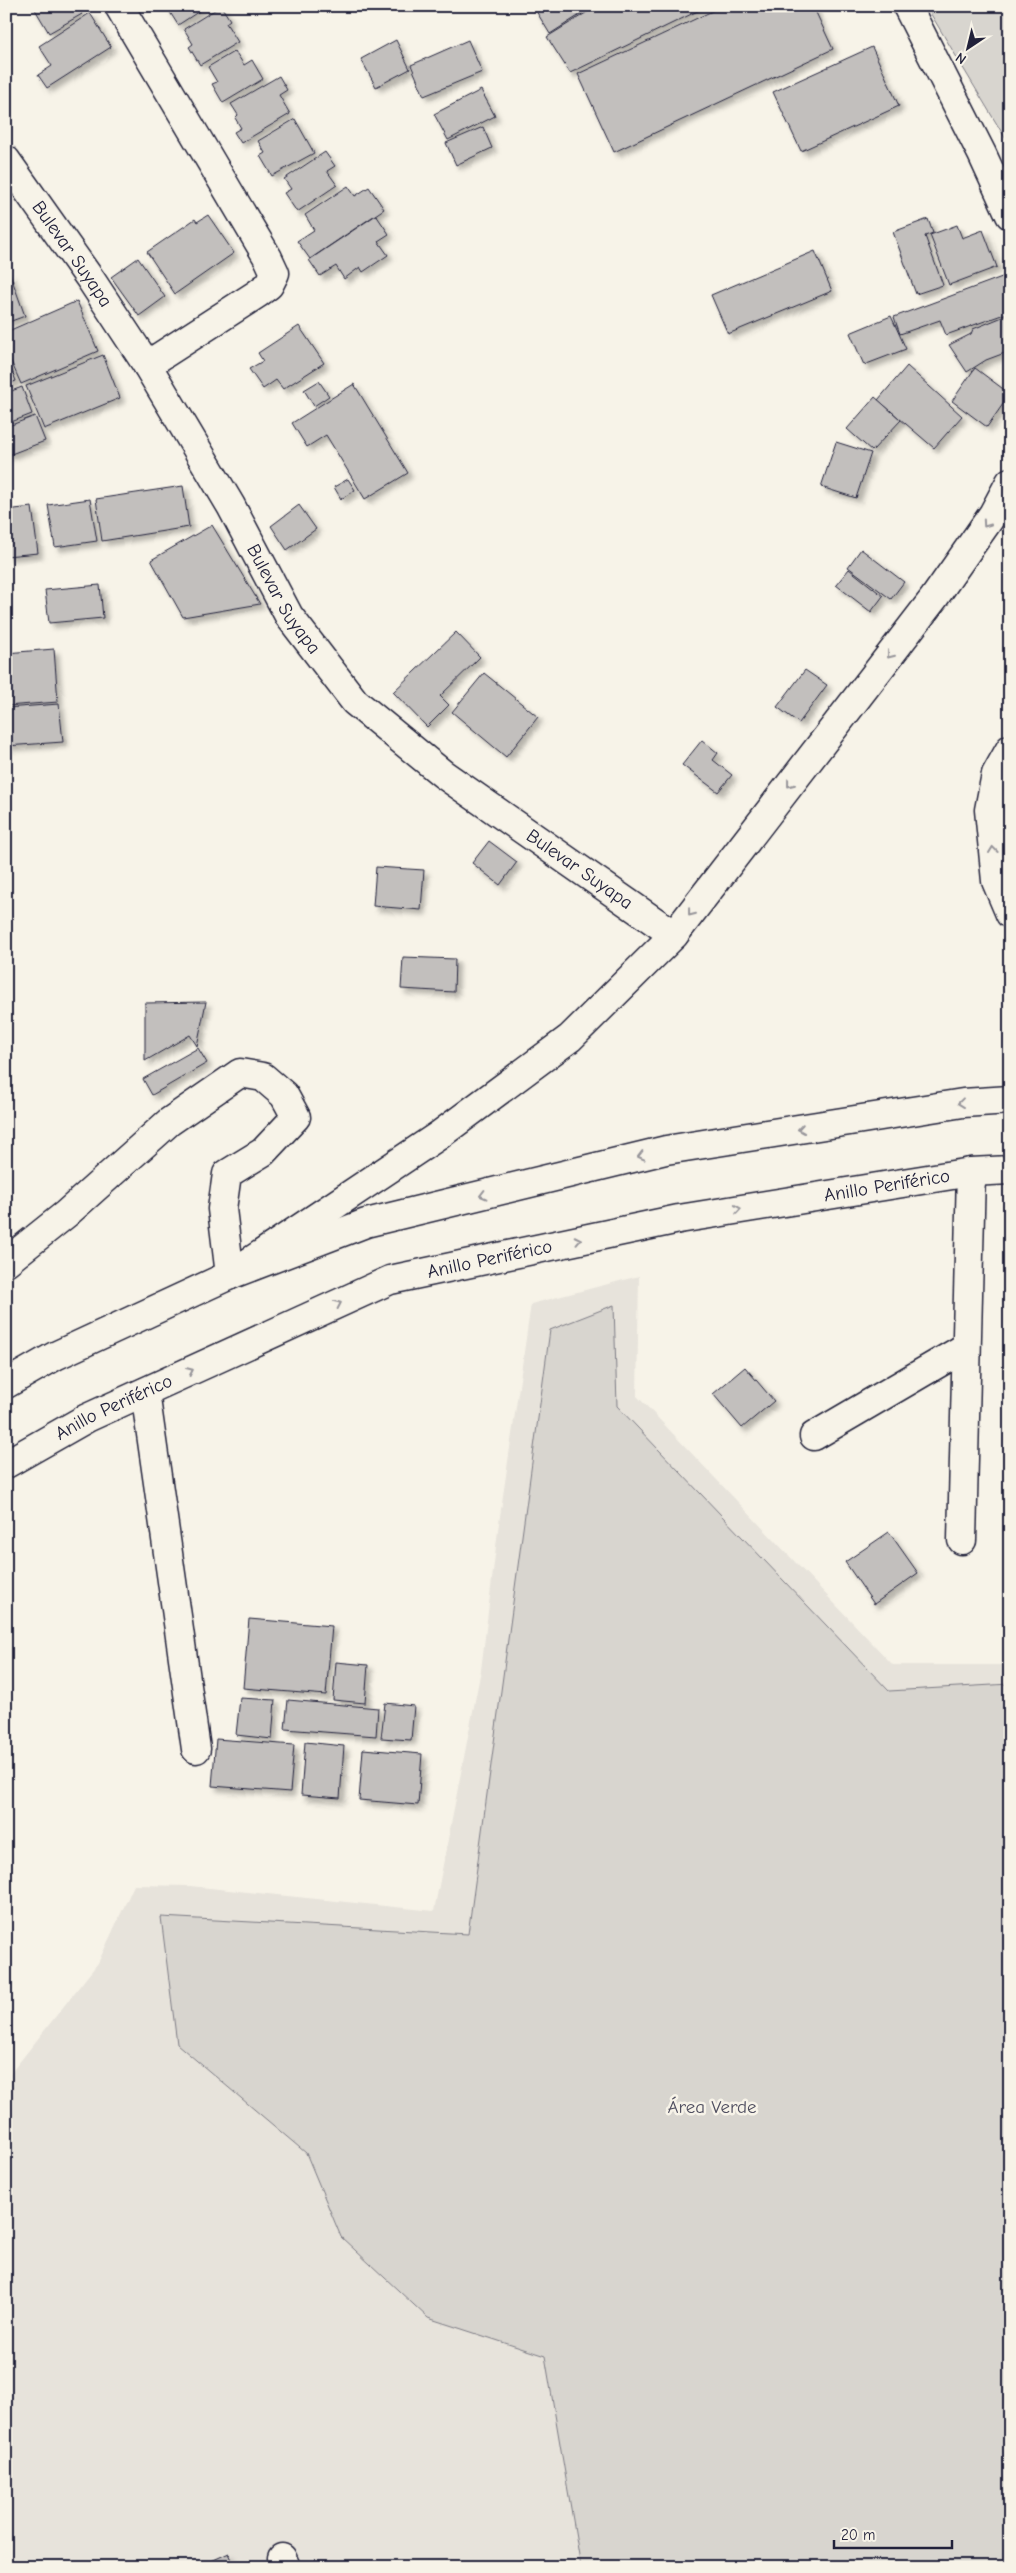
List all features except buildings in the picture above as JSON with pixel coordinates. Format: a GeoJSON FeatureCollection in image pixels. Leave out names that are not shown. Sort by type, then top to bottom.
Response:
{"type":"FeatureCollection","features":[{"type":"Feature","properties":{"kind":"main road"},"geometry":{"type":"LineString","coordinates":[[119,6],[263,249],[274,272],[269,285],[257,294],[147,365]]}},
{"type":"Feature","properties":{"kind":"main road"},"geometry":{"type":"LineString","coordinates":[[906,6],[982,154],[1010,215]]}},
{"type":"Feature","properties":{"kind":"main road","name":"Bulevar Suyapa"},"geometry":{"type":"LineString","coordinates":[[6,160],[91,280],[147,365],[231,506],[289,616],[356,702],[443,774],[674,935]]}},
{"type":"Feature","properties":{"kind":"main road"},"geometry":{"type":"LineString","coordinates":[[230,1275],[438,1136],[570,1038],[674,935],[934,598],[993,514],[1010,482]]}},
{"type":"Feature","properties":{"kind":"main road"},"geometry":{"type":"LineString","coordinates":[[1010,749],[996,774],[989,810],[996,881],[1010,914]]}},
{"type":"Feature","properties":{"kind":"main road"},"geometry":{"type":"LineString","coordinates":[[6,1262],[66,1214],[168,1122],[240,1073],[263,1077],[284,1095],[296,1117],[263,1152],[227,1174],[222,1210],[230,1275]]}},
{"type":"Feature","properties":{"kind":"main road"},"geometry":{"type":"LineString","coordinates":[[6,1384],[55,1356],[230,1275],[366,1223],[666,1150],[963,1103],[1010,1100]]}},
{"type":"Feature","properties":{"kind":"main road","name":"Anillo Periférico"},"geometry":{"type":"LineString","coordinates":[[6,1464],[87,1418],[390,1280],[679,1219],[971,1172],[1010,1170]]}},
{"type":"Feature","properties":{"kind":"main road"},"geometry":{"type":"LineString","coordinates":[[962,1540],[971,1172],[1010,1176]]}},
{"type":"Feature","properties":{"kind":"main road"},"geometry":{"type":"LineString","coordinates":[[814,1436],[966,1346]]}},
{"type":"Feature","properties":{"kind":"main road"},"geometry":{"type":"LineString","coordinates":[[145,1392],[196,1749]]}},
{"type":"Feature","properties":{"kind":"shaded area","name":"Área Verde"},"geometry":{"type":"Polygon","coordinates":[[[639,1276],[637,1396],[893,1665],[1010,1665],[1010,2567],[6,2567],[6,2079],[98,1963],[134,1885],[190,1886],[434,1911],[481,1670],[498,1530],[531,1304],[639,1276]]]}},
{"type":"Feature","properties":{"kind":"green space"},"geometry":{"type":"Polygon","coordinates":[[[926,6],[1010,6],[1010,146],[926,6]]]}},
{"type":"Feature","properties":{"kind":"green space","name":"Área Verde"},"geometry":{"type":"Polygon","coordinates":[[[614,1305],[617,1406],[889,1691],[1010,1684],[1010,2567],[581,2567],[545,2356],[428,2318],[341,2237],[306,2153],[177,2044],[161,1917],[468,1934],[550,1330],[614,1305]]]}}]}
